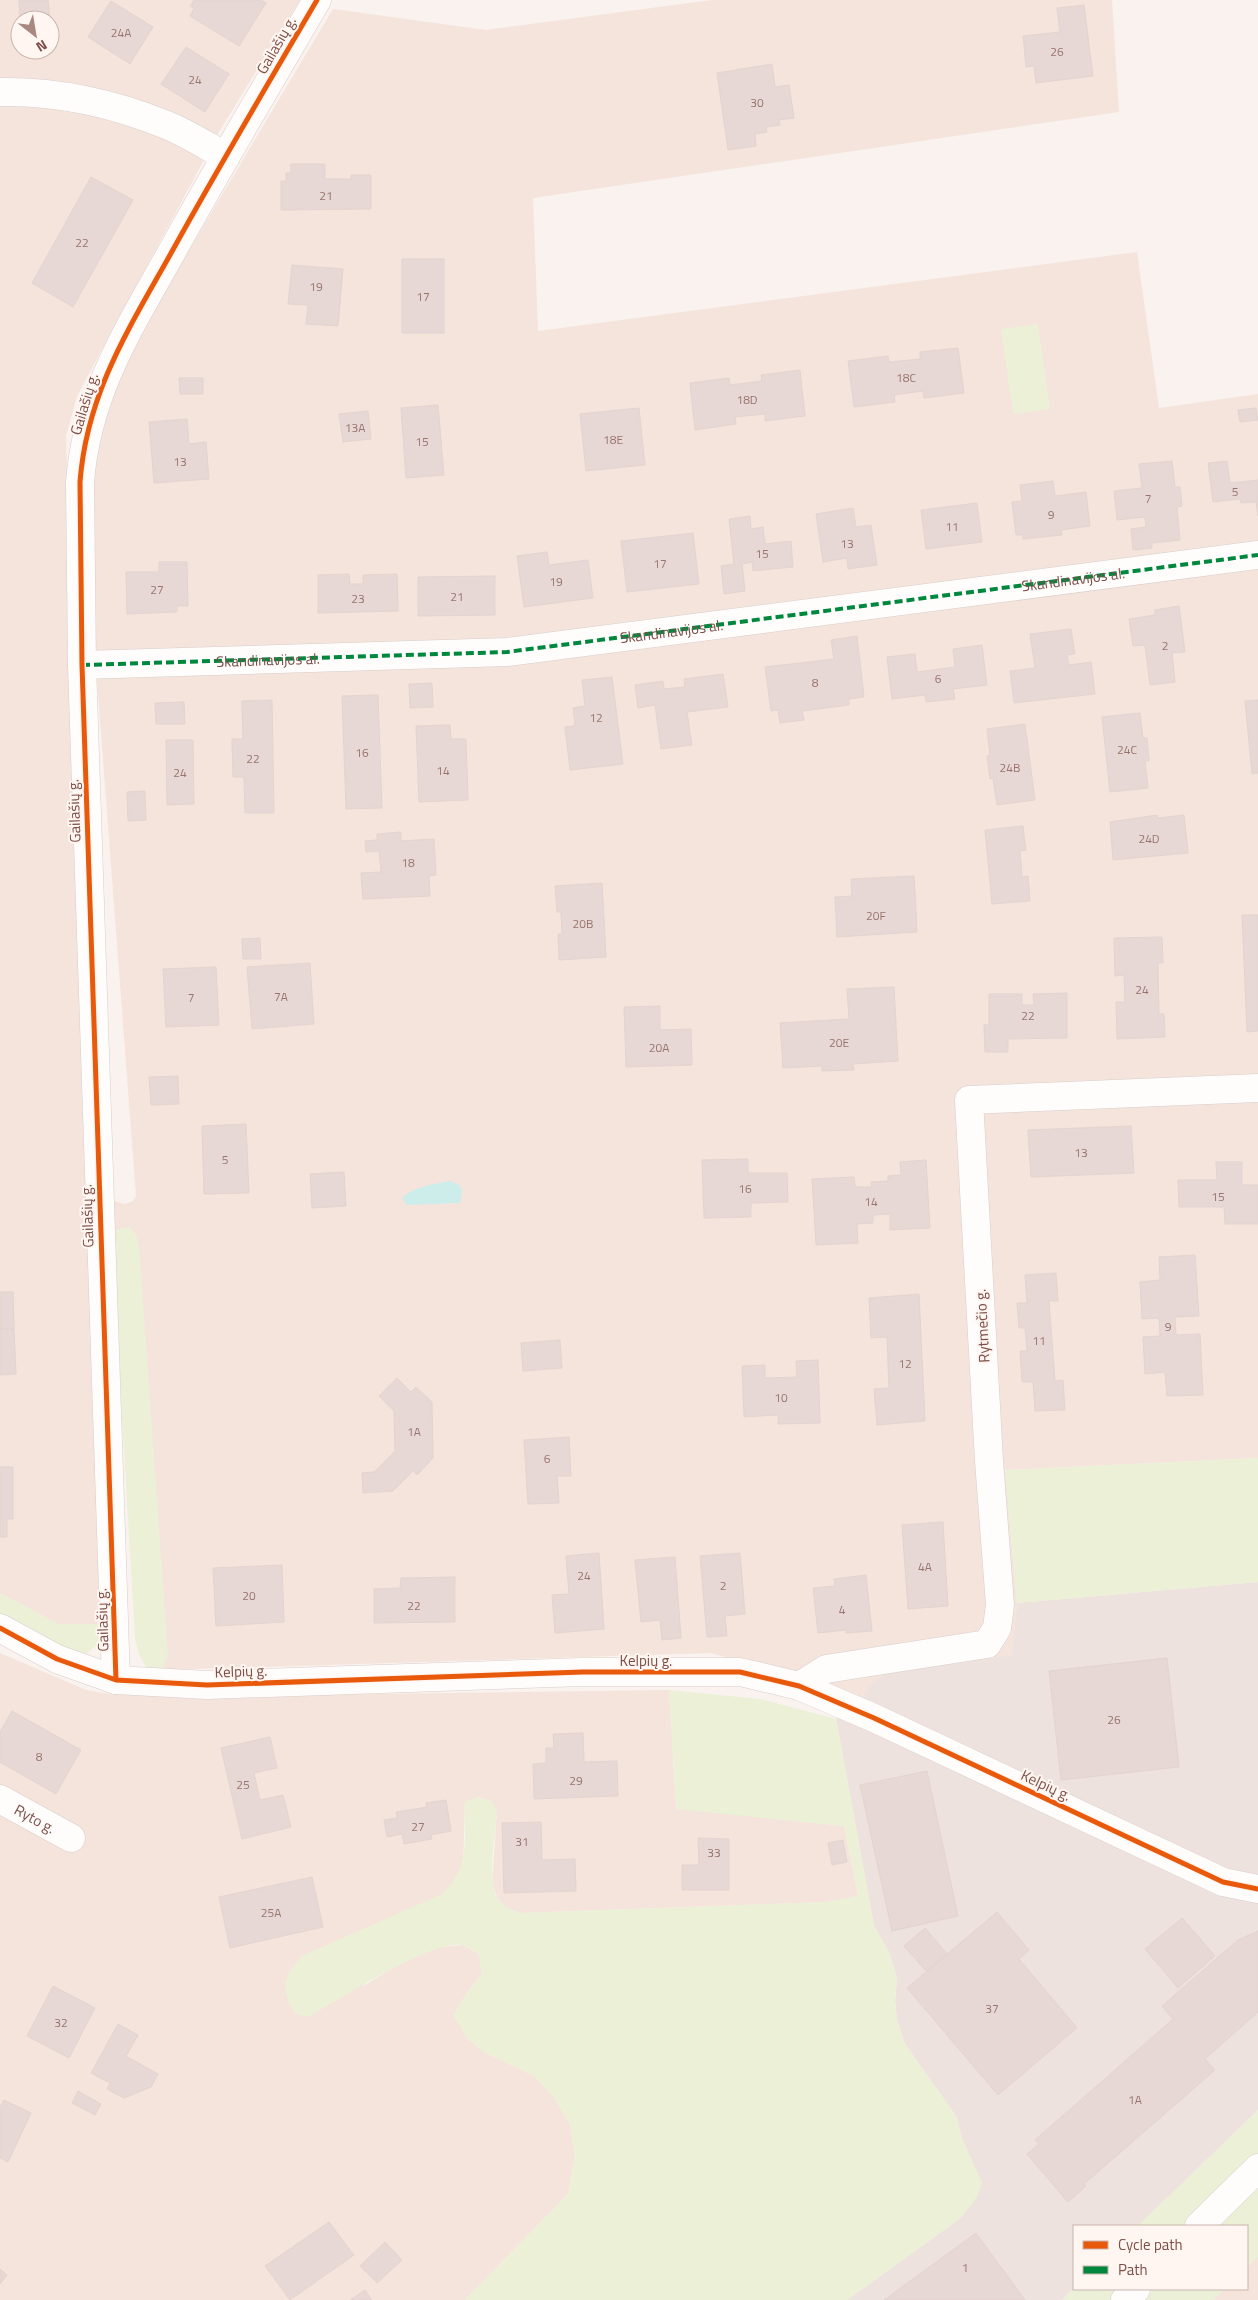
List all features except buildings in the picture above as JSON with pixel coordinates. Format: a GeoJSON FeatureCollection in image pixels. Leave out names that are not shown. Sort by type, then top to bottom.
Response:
{"type":"FeatureCollection","features":[{"type":"Feature","properties":{"kind":"street","name":"Gailašių g."},"geometry":{"type":"LineString","coordinates":[[116,1680],[82,665],[80,482],[82,453],[90,416],[110,363],[225,156],[317,0]]}},
{"type":"Feature","properties":{"kind":"street"},"geometry":{"type":"LineString","coordinates":[[0,92],[64,95],[115,107],[165,124],[225,156]]}},
{"type":"Feature","properties":{"kind":"street","name":"Skandinavijos al."},"geometry":{"type":"LineString","coordinates":[[82,665],[507,652],[1258,555]]}},
{"type":"Feature","properties":{"kind":"street","name":"Rytmečio g."},"geometry":{"type":"LineString","coordinates":[[800,1686],[826,1668],[987,1644],[997,1628],[1000,1605],[989,1451],[969,1100],[1258,1088]]}},
{"type":"Feature","properties":{"kind":"street","name":"Kelpių g."},"geometry":{"type":"LineString","coordinates":[[0,1628],[57,1658],[116,1680],[207,1684],[583,1672],[740,1672],[800,1686],[883,1722],[1223,1882],[1258,1889]]}},
{"type":"Feature","properties":{"kind":"street","name":"Ryto g."},"geometry":{"type":"LineString","coordinates":[[0,1799],[71,1838]]}},
{"type":"Feature","properties":{"kind":"street"},"geometry":{"type":"LineString","coordinates":[[1200,2225],[1258,2168]]}},
{"type":"Feature","properties":{"kind":"street"},"geometry":{"type":"LineString","coordinates":[[1125,2300],[1135,2290]]}},
{"type":"Feature","properties":{"kind":"shaded area"},"geometry":{"type":"Polygon","coordinates":[[[0,0],[300,0],[220,130],[77,396],[66,436],[104,1624],[58,1624],[0,1593],[0,0]]]}},
{"type":"Feature","properties":{"kind":"shaded area"},"geometry":{"type":"Polygon","coordinates":[[[712,0],[1112,0],[1119,112],[533,198],[538,331],[1137,252],[1159,408],[1258,394],[1258,1458],[1005,1470],[1017,1603],[1013,1655],[883,1674],[870,1686],[860,1701],[795,1678],[711,1653],[162,1670],[111,1231],[114,1201],[125,1204],[133,1201],[136,1196],[85,521],[94,443],[133,344],[333,9],[486,30],[712,0]]]}},
{"type":"Feature","properties":{"kind":"shaded area"},"geometry":{"type":"Polygon","coordinates":[[[1258,1582],[1258,2110],[1139,2225],[1073,2225],[1073,2289],[1062,2300],[847,2300],[962,2217],[962,2138],[956,2116],[905,2044],[897,2020],[895,2001],[897,1978],[889,1952],[874,1926],[836,1719],[860,1701],[870,1686],[883,1674],[1012,1655],[1017,1603],[1258,1582]]]}},
{"type":"Feature","properties":{"kind":"shaded area"},"geometry":{"type":"Polygon","coordinates":[[[0,1653],[86,1690],[115,1695],[295,1695],[669,1690],[676,1808],[844,1826],[858,1896],[826,1902],[521,1913],[508,1909],[498,1899],[492,1884],[497,1811],[491,1801],[479,1797],[465,1802],[463,1863],[455,1881],[362,1987],[401,1963],[439,1947],[463,1945],[479,1954],[482,1974],[467,1992],[467,2038],[484,2052],[534,2076],[552,2095],[570,2124],[575,2156],[568,2194],[465,2300],[0,2300],[0,1653]]]}},
{"type":"Feature","properties":{"kind":"shaded area"},"geometry":{"type":"Polygon","coordinates":[[[1258,2256],[1258,2300],[1213,2300],[1223,2290],[1248,2290],[1248,2266],[1258,2256]]]}},
{"type":"Feature","properties":{"kind":"green space"},"geometry":{"type":"Polygon","coordinates":[[[1038,324],[1050,409],[1013,414],[1001,329],[1038,324]]]}},
{"type":"Feature","properties":{"kind":"green space"},"geometry":{"type":"Polygon","coordinates":[[[129,1227],[136,1234],[139,1246],[168,1655],[162,1670],[146,1667],[139,1654],[135,1638],[111,1231],[129,1227]]]}},
{"type":"Feature","properties":{"kind":"green space"},"geometry":{"type":"Polygon","coordinates":[[[1258,1458],[1258,1582],[1017,1603],[1005,1470],[1258,1458]]]}},
{"type":"Feature","properties":{"kind":"green space"},"geometry":{"type":"Polygon","coordinates":[[[0,1593],[58,1624],[104,1624],[101,1642],[87,1653],[76,1654],[0,1618],[0,1593]]]}},
{"type":"Feature","properties":{"kind":"green space"},"geometry":{"type":"Polygon","coordinates":[[[669,1690],[760,1699],[836,1719],[874,1926],[889,1952],[897,1978],[895,2001],[897,2020],[905,2044],[956,2116],[962,2138],[982,2183],[977,2197],[962,2217],[847,2300],[465,2300],[568,2194],[575,2156],[570,2124],[552,2095],[534,2076],[484,2052],[467,2038],[453,2015],[467,1992],[482,1974],[479,1954],[463,1945],[449,1945],[431,1951],[386,1972],[308,2017],[296,2014],[287,1997],[286,1983],[288,1976],[304,1955],[442,1894],[451,1884],[462,1863],[465,1840],[465,1802],[478,1797],[491,1801],[497,1811],[492,1869],[494,1891],[503,1904],[521,1913],[826,1902],[858,1896],[844,1826],[676,1809],[669,1690]]]}},
{"type":"Feature","properties":{"kind":"green space"},"geometry":{"type":"Polygon","coordinates":[[[1258,2110],[1258,2256],[1248,2266],[1248,2225],[1139,2225],[1258,2110]]]}},
{"type":"Feature","properties":{"kind":"green space"},"geometry":{"type":"Polygon","coordinates":[[[1073,2289],[1223,2290],[1213,2300],[1062,2300],[1073,2289]]]}},
{"type":"Feature","properties":{"kind":"water"},"geometry":{"type":"Polygon","coordinates":[[[449,1181],[458,1184],[462,1190],[460,1203],[407,1205],[402,1198],[412,1191],[449,1181]]]}},
{"type":"Feature","properties":{"kind":"marked path"},"geometry":{"type":"LineString","coordinates":[[82,665],[507,652],[1258,555]]}},
{"type":"Feature","properties":{"kind":"cycle path"},"geometry":{"type":"LineString","coordinates":[[116,1680],[82,665],[80,482],[84,449],[92,417],[114,359],[192,215],[317,0]]}},
{"type":"Feature","properties":{"kind":"cycle path"},"geometry":{"type":"LineString","coordinates":[[0,1628],[57,1659],[116,1680],[207,1685],[583,1672],[740,1672],[799,1686],[874,1718],[1223,1882],[1258,1889]]}}]}
